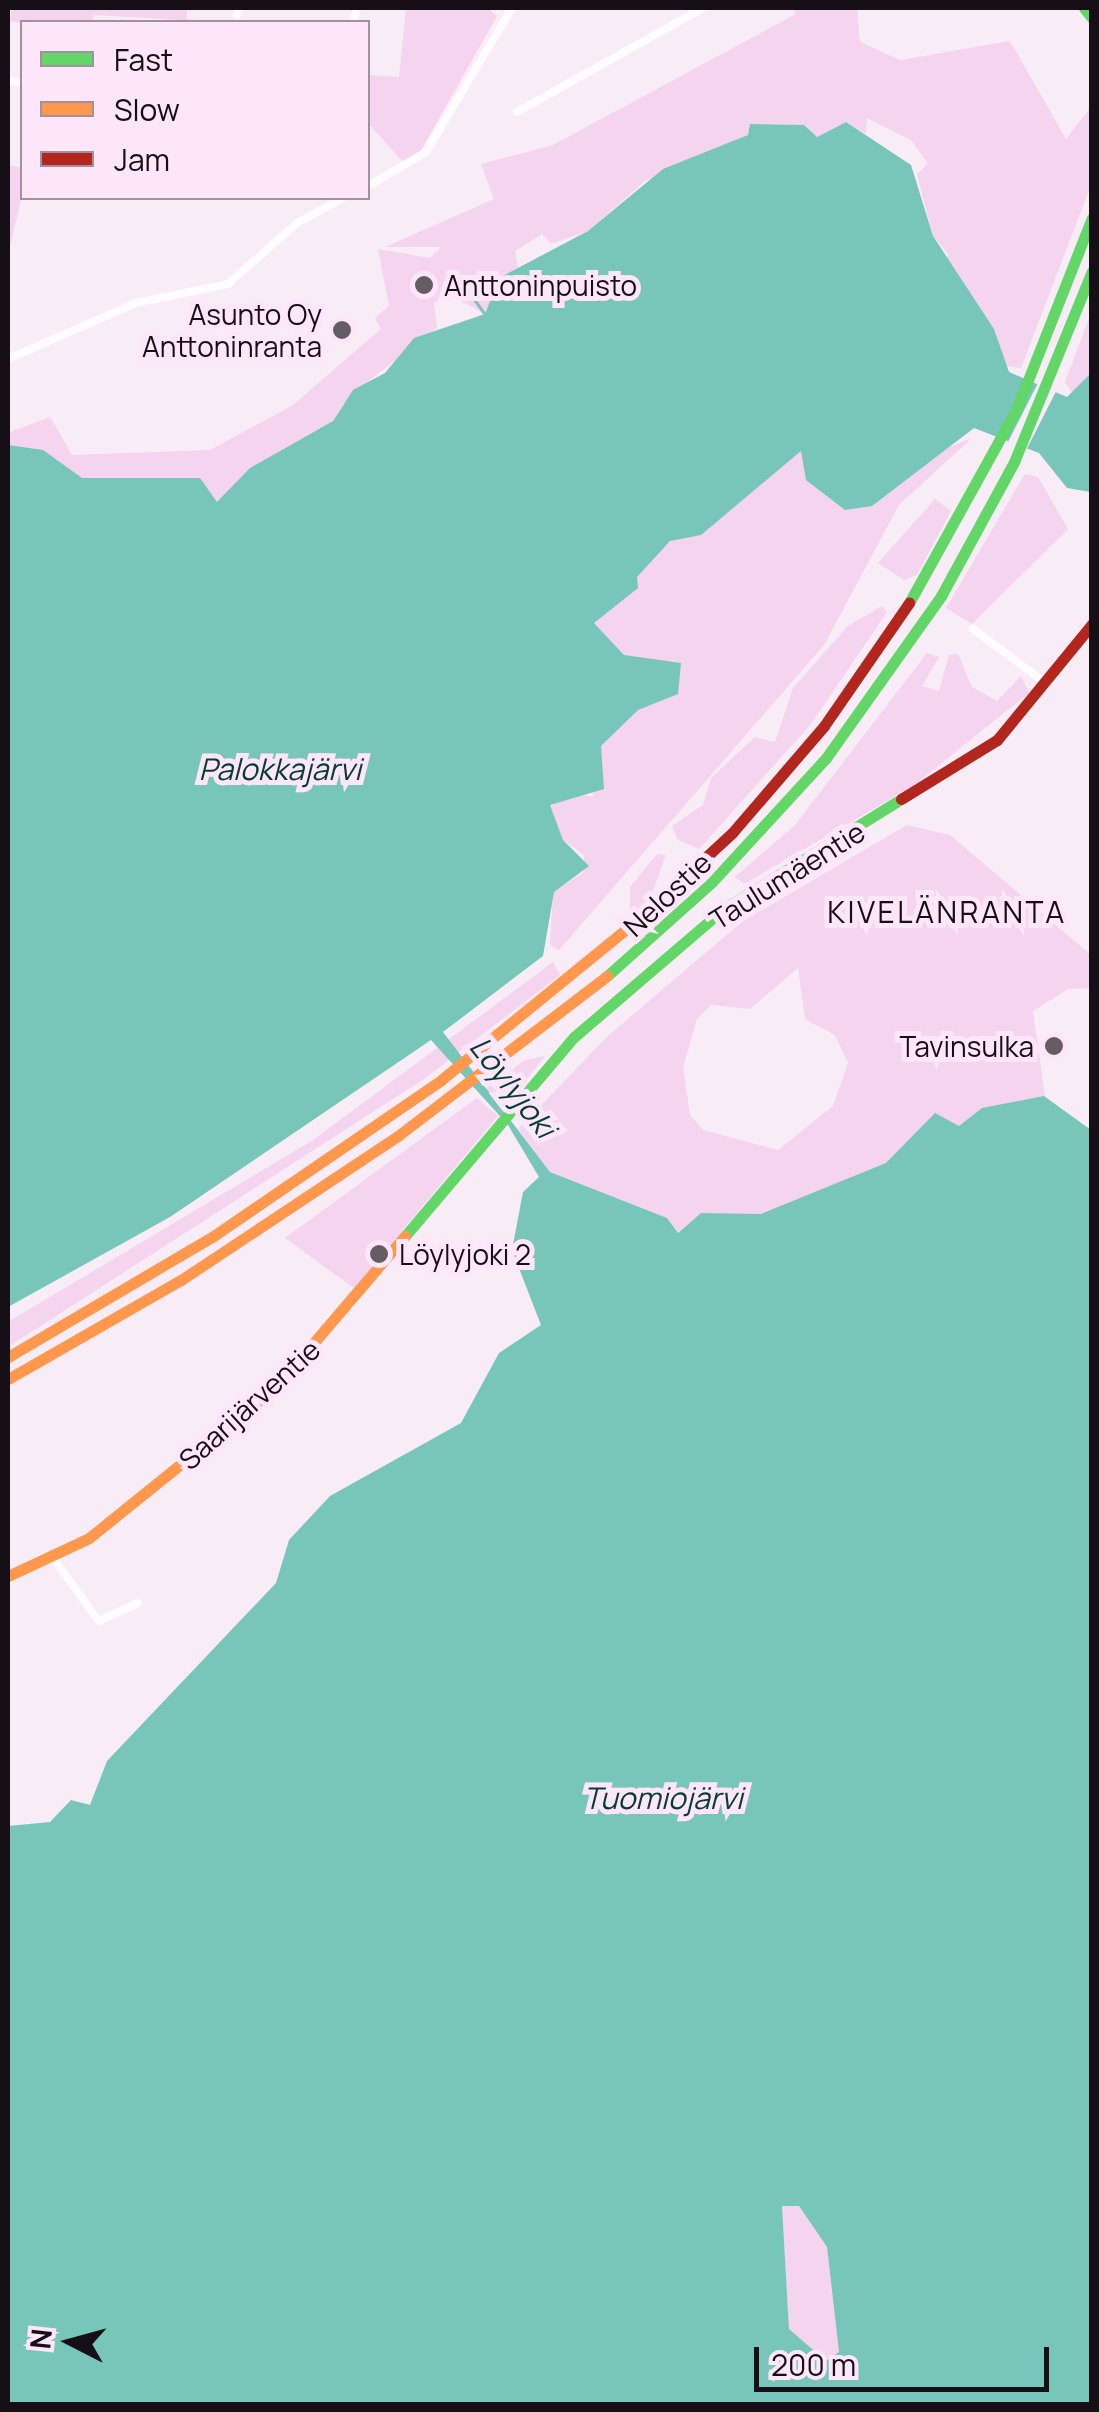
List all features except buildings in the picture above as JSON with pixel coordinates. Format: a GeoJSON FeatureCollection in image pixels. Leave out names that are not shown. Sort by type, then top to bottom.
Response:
{"type":"FeatureCollection","features":[{"type":"Feature","properties":{"kind":"main road"},"geometry":{"type":"LineString","coordinates":[[1084,8],[1092,18]]}},
{"type":"Feature","properties":{"kind":"main road","name":"Nelostie"},"geometry":{"type":"LineString","coordinates":[[8,1357],[215,1235],[452,1072],[644,915],[782,778],[890,638],[996,454],[1092,218]]}},
{"type":"Feature","properties":{"kind":"main road","name":"Nelostie"},"geometry":{"type":"LineString","coordinates":[[8,1379],[254,1234],[462,1089],[663,928],[813,773],[916,635],[1014,462],[1092,271]]}},
{"type":"Feature","properties":{"kind":"main road","name":"Taulumäentie"},"geometry":{"type":"LineString","coordinates":[[491,1134],[574,1037],[722,910],[955,772],[1046,684],[1092,624]]}},
{"type":"Feature","properties":{"kind":"main road","name":"Saarijärventie"},"geometry":{"type":"LineString","coordinates":[[8,1576],[53,1558],[300,1366],[491,1134]]}},
{"type":"Feature","properties":{"kind":"street"},"geometry":{"type":"LineString","coordinates":[[370,185],[426,152],[512,8]]}},
{"type":"Feature","properties":{"kind":"street"},"geometry":{"type":"LineString","coordinates":[[517,112],[703,8]]}},
{"type":"Feature","properties":{"kind":"street"},"geometry":{"type":"LineString","coordinates":[[8,359],[136,303],[228,284],[329,200]]}},
{"type":"Feature","properties":{"kind":"street"},"geometry":{"type":"LineString","coordinates":[[973,629],[1046,684]]}},
{"type":"Feature","properties":{"kind":"street"},"geometry":{"type":"LineString","coordinates":[[53,1558],[99,1621],[138,1603]]}},
{"type":"Feature","properties":{"kind":"shaded area"},"geometry":{"type":"Polygon","coordinates":[[[12,8],[187,8],[187,19],[197,20],[94,15],[93,20],[10,21],[12,8]]]}},
{"type":"Feature","properties":{"kind":"shaded area"},"geometry":{"type":"Polygon","coordinates":[[[406,8],[488,8],[497,16],[420,152],[404,163],[370,125],[370,75],[399,77],[406,8]]]}},
{"type":"Feature","properties":{"kind":"shaded area"},"geometry":{"type":"Polygon","coordinates":[[[794,8],[857,8],[860,42],[900,60],[1010,41],[1066,139],[1091,107],[1091,185],[1021,368],[873,348],[867,326],[875,306],[949,255],[933,236],[917,174],[928,164],[911,140],[867,118],[866,134],[846,122],[816,137],[804,125],[750,124],[748,135],[645,181],[588,231],[551,244],[542,234],[515,251],[519,271],[499,278],[485,314],[450,295],[434,303],[437,328],[362,386],[387,384],[398,396],[398,365],[427,365],[422,354],[441,352],[449,336],[460,376],[306,489],[186,520],[135,507],[107,522],[31,513],[8,523],[8,433],[50,417],[72,455],[210,450],[293,405],[381,329],[375,318],[389,306],[378,249],[430,258],[441,247],[385,247],[494,199],[481,164],[553,145],[796,14],[794,8]],[[344,402],[333,421],[278,452],[278,461],[300,471],[303,447],[322,450],[350,420],[366,419],[344,402]]]}},
{"type":"Feature","properties":{"kind":"shaded area"},"geometry":{"type":"Polygon","coordinates":[[[8,165],[20,168],[21,200],[8,255],[8,165]]]}},
{"type":"Feature","properties":{"kind":"shaded area"},"geometry":{"type":"Polygon","coordinates":[[[1091,313],[1091,373],[1073,395],[1065,382],[1091,313]]]}},
{"type":"Feature","properties":{"kind":"shaded area"},"geometry":{"type":"Polygon","coordinates":[[[790,393],[949,447],[972,438],[899,505],[824,645],[559,950],[550,945],[553,892],[583,873],[584,855],[563,840],[550,805],[571,792],[593,797],[601,746],[674,660],[658,666],[624,655],[594,623],[790,393]]]}},
{"type":"Feature","properties":{"kind":"shaded area"},"geometry":{"type":"Polygon","coordinates":[[[1025,474],[1038,477],[1068,529],[972,624],[946,608],[1025,474]]]}},
{"type":"Feature","properties":{"kind":"shaded area"},"geometry":{"type":"Polygon","coordinates":[[[935,499],[951,511],[917,575],[904,580],[878,563],[935,499]]]}},
{"type":"Feature","properties":{"kind":"shaded area"},"geometry":{"type":"Polygon","coordinates":[[[882,606],[887,612],[811,724],[699,849],[678,840],[672,826],[703,805],[711,778],[755,737],[775,742],[793,688],[848,626],[882,606]]]}},
{"type":"Feature","properties":{"kind":"shaded area"},"geometry":{"type":"Polygon","coordinates":[[[927,653],[939,657],[922,686],[939,691],[949,655],[958,654],[972,687],[997,701],[1021,676],[1029,693],[913,786],[744,884],[735,877],[795,825],[927,653]]]}},
{"type":"Feature","properties":{"kind":"shaded area"},"geometry":{"type":"Polygon","coordinates":[[[907,825],[950,835],[1091,955],[1091,988],[1068,989],[1033,1011],[1047,1110],[887,1219],[701,1213],[677,1233],[667,1218],[550,1172],[518,1129],[608,1036],[743,921],[907,825]],[[798,968],[750,1009],[711,1005],[697,1019],[683,1067],[690,1115],[703,1130],[778,1150],[833,1106],[848,1063],[835,1035],[805,1019],[798,968]]]}},
{"type":"Feature","properties":{"kind":"shaded area"},"geometry":{"type":"Polygon","coordinates":[[[657,854],[666,855],[650,899],[630,915],[630,887],[657,854]]]}},
{"type":"Feature","properties":{"kind":"shaded area"},"geometry":{"type":"Polygon","coordinates":[[[553,962],[560,975],[424,1079],[8,1347],[8,1322],[313,1140],[553,962]]]}},
{"type":"Feature","properties":{"kind":"shaded area"},"geometry":{"type":"Polygon","coordinates":[[[545,1056],[502,1110],[484,1090],[525,1060],[545,1056]]]}},
{"type":"Feature","properties":{"kind":"shaded area"},"geometry":{"type":"Polygon","coordinates":[[[477,1098],[498,1116],[354,1288],[285,1238],[477,1098]]]}},
{"type":"Feature","properties":{"kind":"shaded area"},"geometry":{"type":"Polygon","coordinates":[[[782,2206],[799,2206],[827,2247],[839,2352],[826,2361],[789,2329],[782,2206]]]}},
{"type":"Feature","properties":{"kind":"water","name":"Tuomiojärvi"},"geometry":{"type":"Polygon","coordinates":[[[846,122],[911,165],[933,236],[994,329],[1009,372],[1067,397],[1091,373],[1091,492],[1067,488],[1039,453],[974,428],[872,506],[845,510],[806,480],[801,451],[701,535],[670,541],[637,577],[638,588],[594,623],[624,655],[681,663],[678,694],[638,710],[601,746],[604,789],[550,805],[563,840],[589,866],[554,892],[543,956],[443,1032],[550,1172],[667,1218],[678,1233],[701,1213],[761,1214],[886,1163],[935,1113],[959,1126],[982,1108],[1044,1096],[1091,1130],[1091,2404],[8,2404],[8,1826],[50,1822],[71,1800],[90,1805],[107,1761],[276,1583],[289,1540],[330,1496],[461,1423],[499,1353],[541,1325],[512,1250],[523,1192],[539,1177],[508,1125],[431,1040],[170,1217],[8,1307],[8,445],[43,450],[82,478],[200,478],[217,502],[250,468],[333,421],[353,390],[385,373],[414,338],[485,314],[499,278],[588,231],[663,169],[748,135],[750,124],[804,125],[817,137],[846,122]],[[782,2206],[789,2329],[826,2361],[839,2352],[827,2247],[799,2206],[782,2206]]]}},
{"type":"Feature","properties":{"kind":"pier"},"geometry":{"type":"Polygon","coordinates":[[[1039,381],[1057,390],[1025,452],[1008,442],[1039,381]]]}},
{"type":"Feature","properties":{"kind":"waterway"},"geometry":{"type":"LineString","coordinates":[[455,272],[485,314]]}},
{"type":"Feature","properties":{"kind":"traffic: fast"},"geometry":{"type":"LineString","coordinates":[[1084,8],[1092,18]]}},
{"type":"Feature","properties":{"kind":"traffic: fast"},"geometry":{"type":"LineString","coordinates":[[909,603],[1017,408],[1092,218]]}},
{"type":"Feature","properties":{"kind":"traffic: fast"},"geometry":{"type":"LineString","coordinates":[[607,976],[712,882],[826,758],[941,596],[1014,462],[1092,271]]}},
{"type":"Feature","properties":{"kind":"traffic: fast"},"geometry":{"type":"LineString","coordinates":[[405,1236],[574,1037],[722,910],[901,799]]}},
{"type":"Feature","properties":{"kind":"traffic: slow"},"geometry":{"type":"LineString","coordinates":[[8,1357],[215,1235],[441,1080],[641,917]]}},
{"type":"Feature","properties":{"kind":"traffic: slow"},"geometry":{"type":"LineString","coordinates":[[8,1379],[181,1280],[399,1135],[607,976]]}},
{"type":"Feature","properties":{"kind":"traffic: slow"},"geometry":{"type":"LineString","coordinates":[[8,1576],[89,1538],[275,1388],[405,1236]]}},
{"type":"Feature","properties":{"kind":"traffic: jam"},"geometry":{"type":"LineString","coordinates":[[641,917],[732,833],[824,726],[909,603]]}},
{"type":"Feature","properties":{"kind":"traffic: jam"},"geometry":{"type":"LineString","coordinates":[[901,799],[997,740],[1092,624]]}},
{"type":"Feature","properties":{"kind":"place","name":"Anttoninpuisto"},"geometry":{"type":"Point","coordinates":[424,285]}},
{"type":"Feature","properties":{"kind":"place","name":"Asunto Oy Anttoninranta"},"geometry":{"type":"Point","coordinates":[342,330]}},
{"type":"Feature","properties":{"kind":"place","name":"Tavinsulka"},"geometry":{"type":"Point","coordinates":[1054,1046]}},
{"type":"Feature","properties":{"kind":"place","name":"Löylyjoki 2"},"geometry":{"type":"Point","coordinates":[379,1254]}},
{"type":"Feature","properties":{"kind":"district","name":"KIVELÄNRANTA"},"geometry":{"type":"Point","coordinates":[947,912]}},
{"type":"Feature","properties":{"kind":"water label","name":"Palokkajärvi"},"geometry":{"type":"Point","coordinates":[280,769]}},
{"type":"Feature","properties":{"kind":"water label","name":"Löylyjoki"},"geometry":{"type":"Point","coordinates":[513,1087]}}]}
